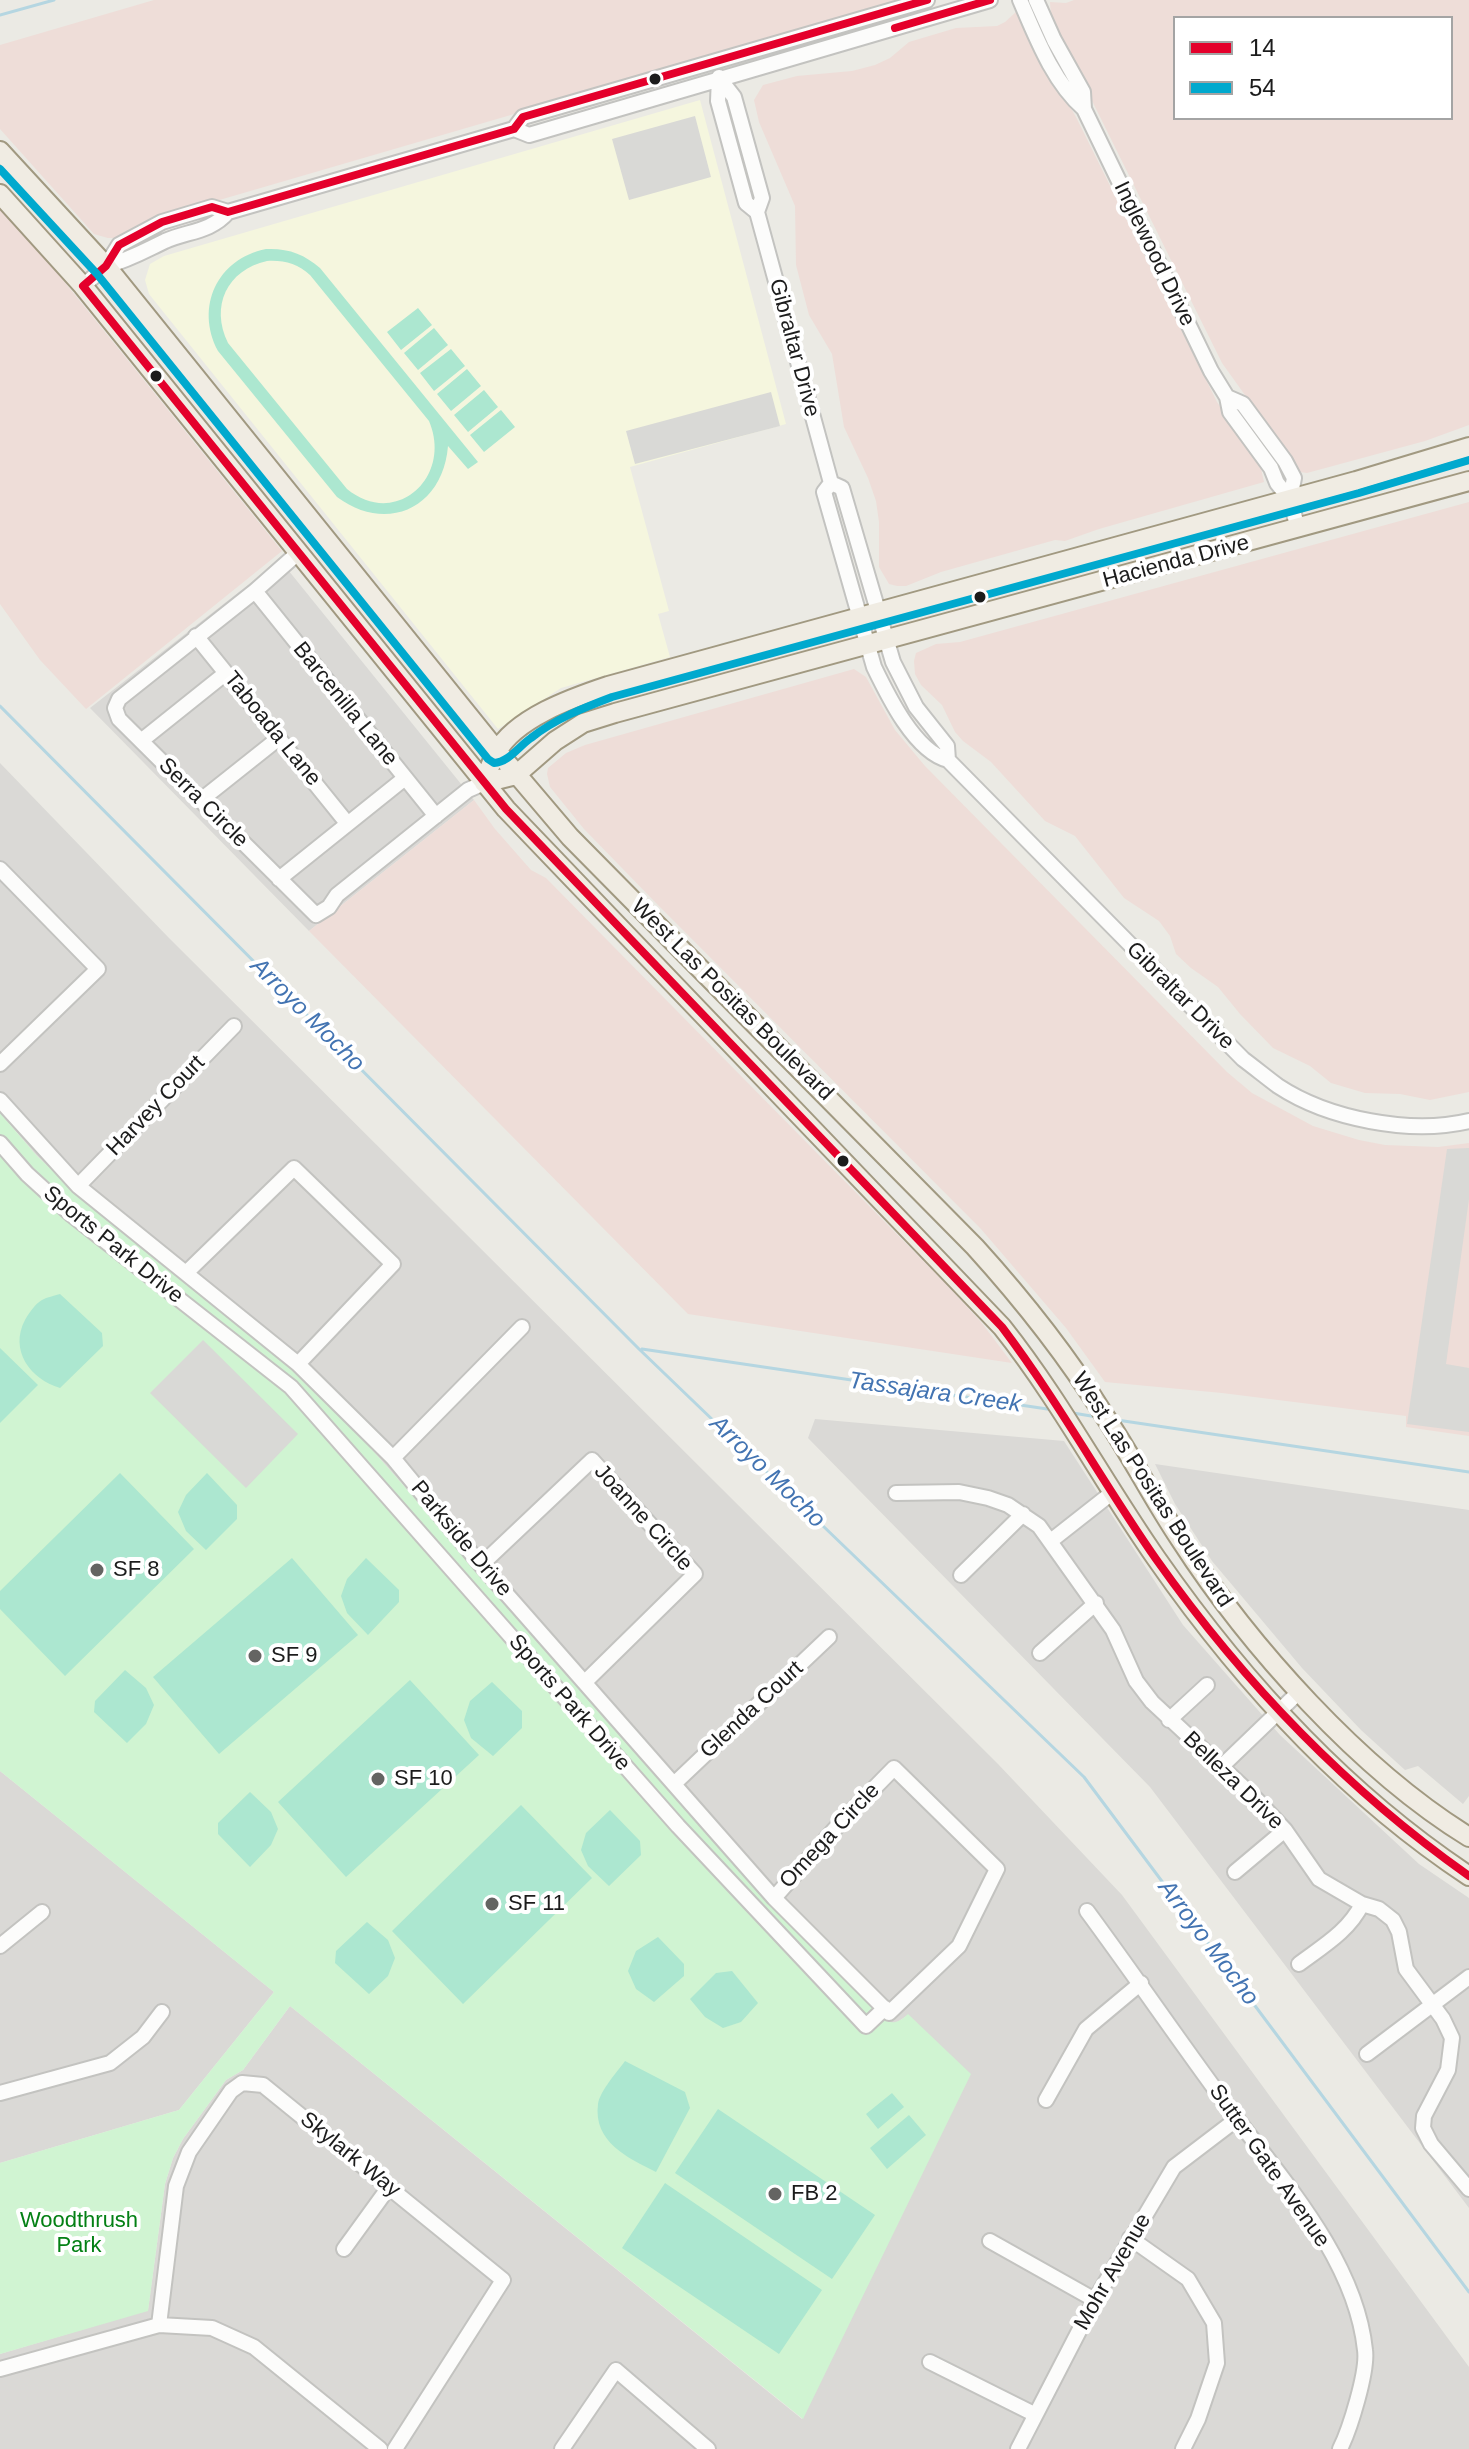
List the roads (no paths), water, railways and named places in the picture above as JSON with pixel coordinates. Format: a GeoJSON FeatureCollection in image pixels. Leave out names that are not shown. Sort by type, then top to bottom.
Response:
{"type":"FeatureCollection","features":[{"type":"Feature","properties":{"kind":"main road","name":"West Las Positas Boulevard"},"geometry":{"type":"LineString","coordinates":[[0,151],[106,266],[516,775],[570,837],[975,1247],[1045,1328],[1104,1414],[1180,1540],[1266,1655],[1356,1747],[1402,1788],[1469,1837]]}},
{"type":"Feature","properties":{"kind":"main road","name":"West Las Positas Boulevard"},"geometry":{"type":"LineString","coordinates":[[0,194],[83,286],[484,783],[547,855],[1002,1327],[1055,1399],[1113,1492],[1208,1631],[1335,1768],[1404,1829],[1469,1876]]}},
{"type":"Feature","properties":{"kind":"main road","name":"Hacienda Drive"},"geometry":{"type":"LineString","coordinates":[[484,783],[497,751],[514,733],[573,698],[1451,455],[1469,447]]}},
{"type":"Feature","properties":{"kind":"main road","name":"Hacienda Drive"},"geometry":{"type":"LineString","coordinates":[[484,783],[516,775],[555,741],[583,723],[1469,481]]}},
{"type":"Feature","properties":{"kind":"street"},"geometry":{"type":"LineString","coordinates":[[83,286],[106,266],[119,245],[162,222],[212,207],[228,212],[514,129],[523,117],[927,0]]}},
{"type":"Feature","properties":{"kind":"street"},"geometry":{"type":"LineString","coordinates":[[514,129],[529,135],[990,0]]}},
{"type":"Feature","properties":{"kind":"street","name":"Inglewood Drive"},"geometry":{"type":"LineString","coordinates":[[1020,0],[1061,82],[1073,100],[1084,109]]}},
{"type":"Feature","properties":{"kind":"street","name":"Inglewood Drive"},"geometry":{"type":"LineString","coordinates":[[1036,0],[1083,92],[1084,109],[1211,371],[1227,397],[1243,404],[1294,478],[1290,499],[1298,529]]}},
{"type":"Feature","properties":{"kind":"street","name":"Gibraltar Drive"},"geometry":{"type":"LineString","coordinates":[[715,61],[720,79],[718,101],[746,203],[757,212],[831,483]]}},
{"type":"Feature","properties":{"kind":"street","name":"Gibraltar Drive"},"geometry":{"type":"LineString","coordinates":[[831,483],[842,488],[877,612],[903,685],[947,746],[948,760]]}},
{"type":"Feature","properties":{"kind":"street","name":"Gibraltar Drive"},"geometry":{"type":"LineString","coordinates":[[831,483],[824,492],[874,667],[901,716],[925,747],[936,757],[948,760],[1243,1059],[1278,1086],[1301,1099],[1345,1115],[1389,1124],[1426,1126],[1469,1121]]}},
{"type":"Feature","properties":{"kind":"street","name":"Serra Circle"},"geometry":{"type":"LineString","coordinates":[[299,552],[119,699],[115,708],[119,719],[316,915],[468,790],[484,783]]}},
{"type":"Feature","properties":{"kind":"street","name":"Barcenilla Lane"},"geometry":{"type":"LineString","coordinates":[[255,591],[436,816]]}},
{"type":"Feature","properties":{"kind":"street","name":"Taboada Lane"},"geometry":{"type":"LineString","coordinates":[[196,636],[347,823]]}},
{"type":"Feature","properties":{"kind":"street"},"geometry":{"type":"LineString","coordinates":[[141,741],[226,673]]}},
{"type":"Feature","properties":{"kind":"street"},"geometry":{"type":"LineString","coordinates":[[201,800],[279,738]]}},
{"type":"Feature","properties":{"kind":"street"},"geometry":{"type":"LineString","coordinates":[[279,879],[405,778]]}},
{"type":"Feature","properties":{"kind":"street"},"geometry":{"type":"LineString","coordinates":[[0,869],[98,969],[0,1064]]}},
{"type":"Feature","properties":{"kind":"street","name":"Harvey Court"},"geometry":{"type":"LineString","coordinates":[[78,1186],[234,1026]]}},
{"type":"Feature","properties":{"kind":"street","name":"Parkside Drive"},"geometry":{"type":"LineString","coordinates":[[0,1100],[78,1186],[298,1364],[393,1458],[481,1565],[774,1898],[887,2010]]}},
{"type":"Feature","properties":{"kind":"street","name":"Sports Park Drive"},"geometry":{"type":"LineString","coordinates":[[0,1143],[27,1174],[72,1215],[291,1387],[678,1826],[866,2026],[887,2010]]}},
{"type":"Feature","properties":{"kind":"street"},"geometry":{"type":"LineString","coordinates":[[187,1272],[294,1168],[393,1264],[298,1364]]}},
{"type":"Feature","properties":{"kind":"street"},"geometry":{"type":"LineString","coordinates":[[393,1458],[522,1327]]}},
{"type":"Feature","properties":{"kind":"street","name":"Joanne Circle"},"geometry":{"type":"LineString","coordinates":[[481,1565],[592,1460],[695,1574],[585,1682]]}},
{"type":"Feature","properties":{"kind":"street","name":"Belleza Drive"},"geometry":{"type":"LineString","coordinates":[[896,1493],[959,1492],[988,1498],[1023,1514],[1039,1526],[1052,1540],[1113,1630],[1136,1681],[1169,1720],[1285,1830],[1319,1879],[1362,1904],[1379,1909],[1393,1920],[1399,1932],[1406,1969],[1443,2019],[1452,2038],[1452,2055],[1442,2086],[1424,2116],[1423,2128],[1431,2144],[1469,2189]]}},
{"type":"Feature","properties":{"kind":"street"},"geometry":{"type":"LineString","coordinates":[[1052,1540],[1113,1492]]}},
{"type":"Feature","properties":{"kind":"street"},"geometry":{"type":"LineString","coordinates":[[961,1575],[1023,1514]]}},
{"type":"Feature","properties":{"kind":"street"},"geometry":{"type":"LineString","coordinates":[[1040,1653],[1096,1603]]}},
{"type":"Feature","properties":{"kind":"street","name":"Glenda Court"},"geometry":{"type":"LineString","coordinates":[[675,1783],[829,1637]]}},
{"type":"Feature","properties":{"kind":"street"},"geometry":{"type":"LineString","coordinates":[[1169,1720],[1207,1685]]}},
{"type":"Feature","properties":{"kind":"street"},"geometry":{"type":"LineString","coordinates":[[1221,1767],[1300,1691]]}},
{"type":"Feature","properties":{"kind":"street","name":"Omega Circle"},"geometry":{"type":"LineString","coordinates":[[774,1898],[894,1768],[997,1869],[959,1946],[887,2010]]}},
{"type":"Feature","properties":{"kind":"street"},"geometry":{"type":"LineString","coordinates":[[1235,1872],[1285,1830]]}},
{"type":"Feature","properties":{"kind":"street"},"geometry":{"type":"LineString","coordinates":[[1299,1964],[1344,1930],[1362,1904]]}},
{"type":"Feature","properties":{"kind":"street","name":"Sutter Gate Avenue"},"geometry":{"type":"LineString","coordinates":[[1087,1911],[1237,2119],[1275,2166],[1317,2229],[1353,2296],[1366,2352],[1351,2425],[1340,2449]]}},
{"type":"Feature","properties":{"kind":"street"},"geometry":{"type":"LineString","coordinates":[[0,1946],[42,1912]]}},
{"type":"Feature","properties":{"kind":"street"},"geometry":{"type":"LineString","coordinates":[[1367,2054],[1469,1977]]}},
{"type":"Feature","properties":{"kind":"street"},"geometry":{"type":"LineString","coordinates":[[1046,2100],[1086,2029],[1141,1983]]}},
{"type":"Feature","properties":{"kind":"street"},"geometry":{"type":"LineString","coordinates":[[0,2093],[110,2063],[143,2037],[162,2012]]}},
{"type":"Feature","properties":{"kind":"street","name":"Skylark Way"},"geometry":{"type":"LineString","coordinates":[[159,2325],[176,2186],[189,2152],[231,2091],[242,2083],[263,2085],[503,2280],[395,2449]]}},
{"type":"Feature","properties":{"kind":"street","name":"Mohr Avenue"},"geometry":{"type":"LineString","coordinates":[[1018,2449],[1095,2300],[1174,2167],[1237,2119]]}},
{"type":"Feature","properties":{"kind":"street"},"geometry":{"type":"LineString","coordinates":[[344,2249],[389,2187]]}},
{"type":"Feature","properties":{"kind":"street"},"geometry":{"type":"LineString","coordinates":[[1130,2238],[1188,2279],[1214,2323],[1217,2363],[1198,2419],[1183,2449]]}},
{"type":"Feature","properties":{"kind":"street"},"geometry":{"type":"LineString","coordinates":[[990,2241],[1095,2300]]}},
{"type":"Feature","properties":{"kind":"street"},"geometry":{"type":"LineString","coordinates":[[0,2369],[159,2325],[212,2328],[254,2347],[380,2449]]}},
{"type":"Feature","properties":{"kind":"street"},"geometry":{"type":"LineString","coordinates":[[930,2362],[1034,2414]]}},
{"type":"Feature","properties":{"kind":"street"},"geometry":{"type":"LineString","coordinates":[[562,2449],[616,2370],[708,2449]]}},
{"type":"Feature","properties":{"kind":"waterway"},"geometry":{"type":"LineString","coordinates":[[0,15],[54,0]]}},
{"type":"Feature","properties":{"kind":"waterway","name":"Arroyo Mocho"},"geometry":{"type":"LineString","coordinates":[[0,706],[639,1349],[1084,1777],[1469,2292]]}},
{"type":"Feature","properties":{"kind":"waterway","name":"Tassajara Creek"},"geometry":{"type":"LineString","coordinates":[[642,1349],[1054,1410]]}},
{"type":"Feature","properties":{"kind":"waterway","name":"Tassajara Creek"},"geometry":{"type":"LineString","coordinates":[[1073,1413],[1097,1417]]}},
{"type":"Feature","properties":{"kind":"waterway","name":"Tassajara Creek"},"geometry":{"type":"LineString","coordinates":[[1117,1420],[1469,1472]]}},
{"type":"Feature","properties":{"kind":"place","name":"SF 8"},"geometry":{"type":"Point","coordinates":[97,1570]}},
{"type":"Feature","properties":{"kind":"place","name":"SF 9"},"geometry":{"type":"Point","coordinates":[255,1656]}},
{"type":"Feature","properties":{"kind":"place","name":"SF 10"},"geometry":{"type":"Point","coordinates":[378,1779]}},
{"type":"Feature","properties":{"kind":"place","name":"SF 11"},"geometry":{"type":"Point","coordinates":[492,1904]}},
{"type":"Feature","properties":{"kind":"place","name":"FB 2"},"geometry":{"type":"Point","coordinates":[775,2194]}},
{"type":"Feature","properties":{"kind":"park label","name":"Woodthrush Park"},"geometry":{"type":"Point","coordinates":[79,2234]}}]}
